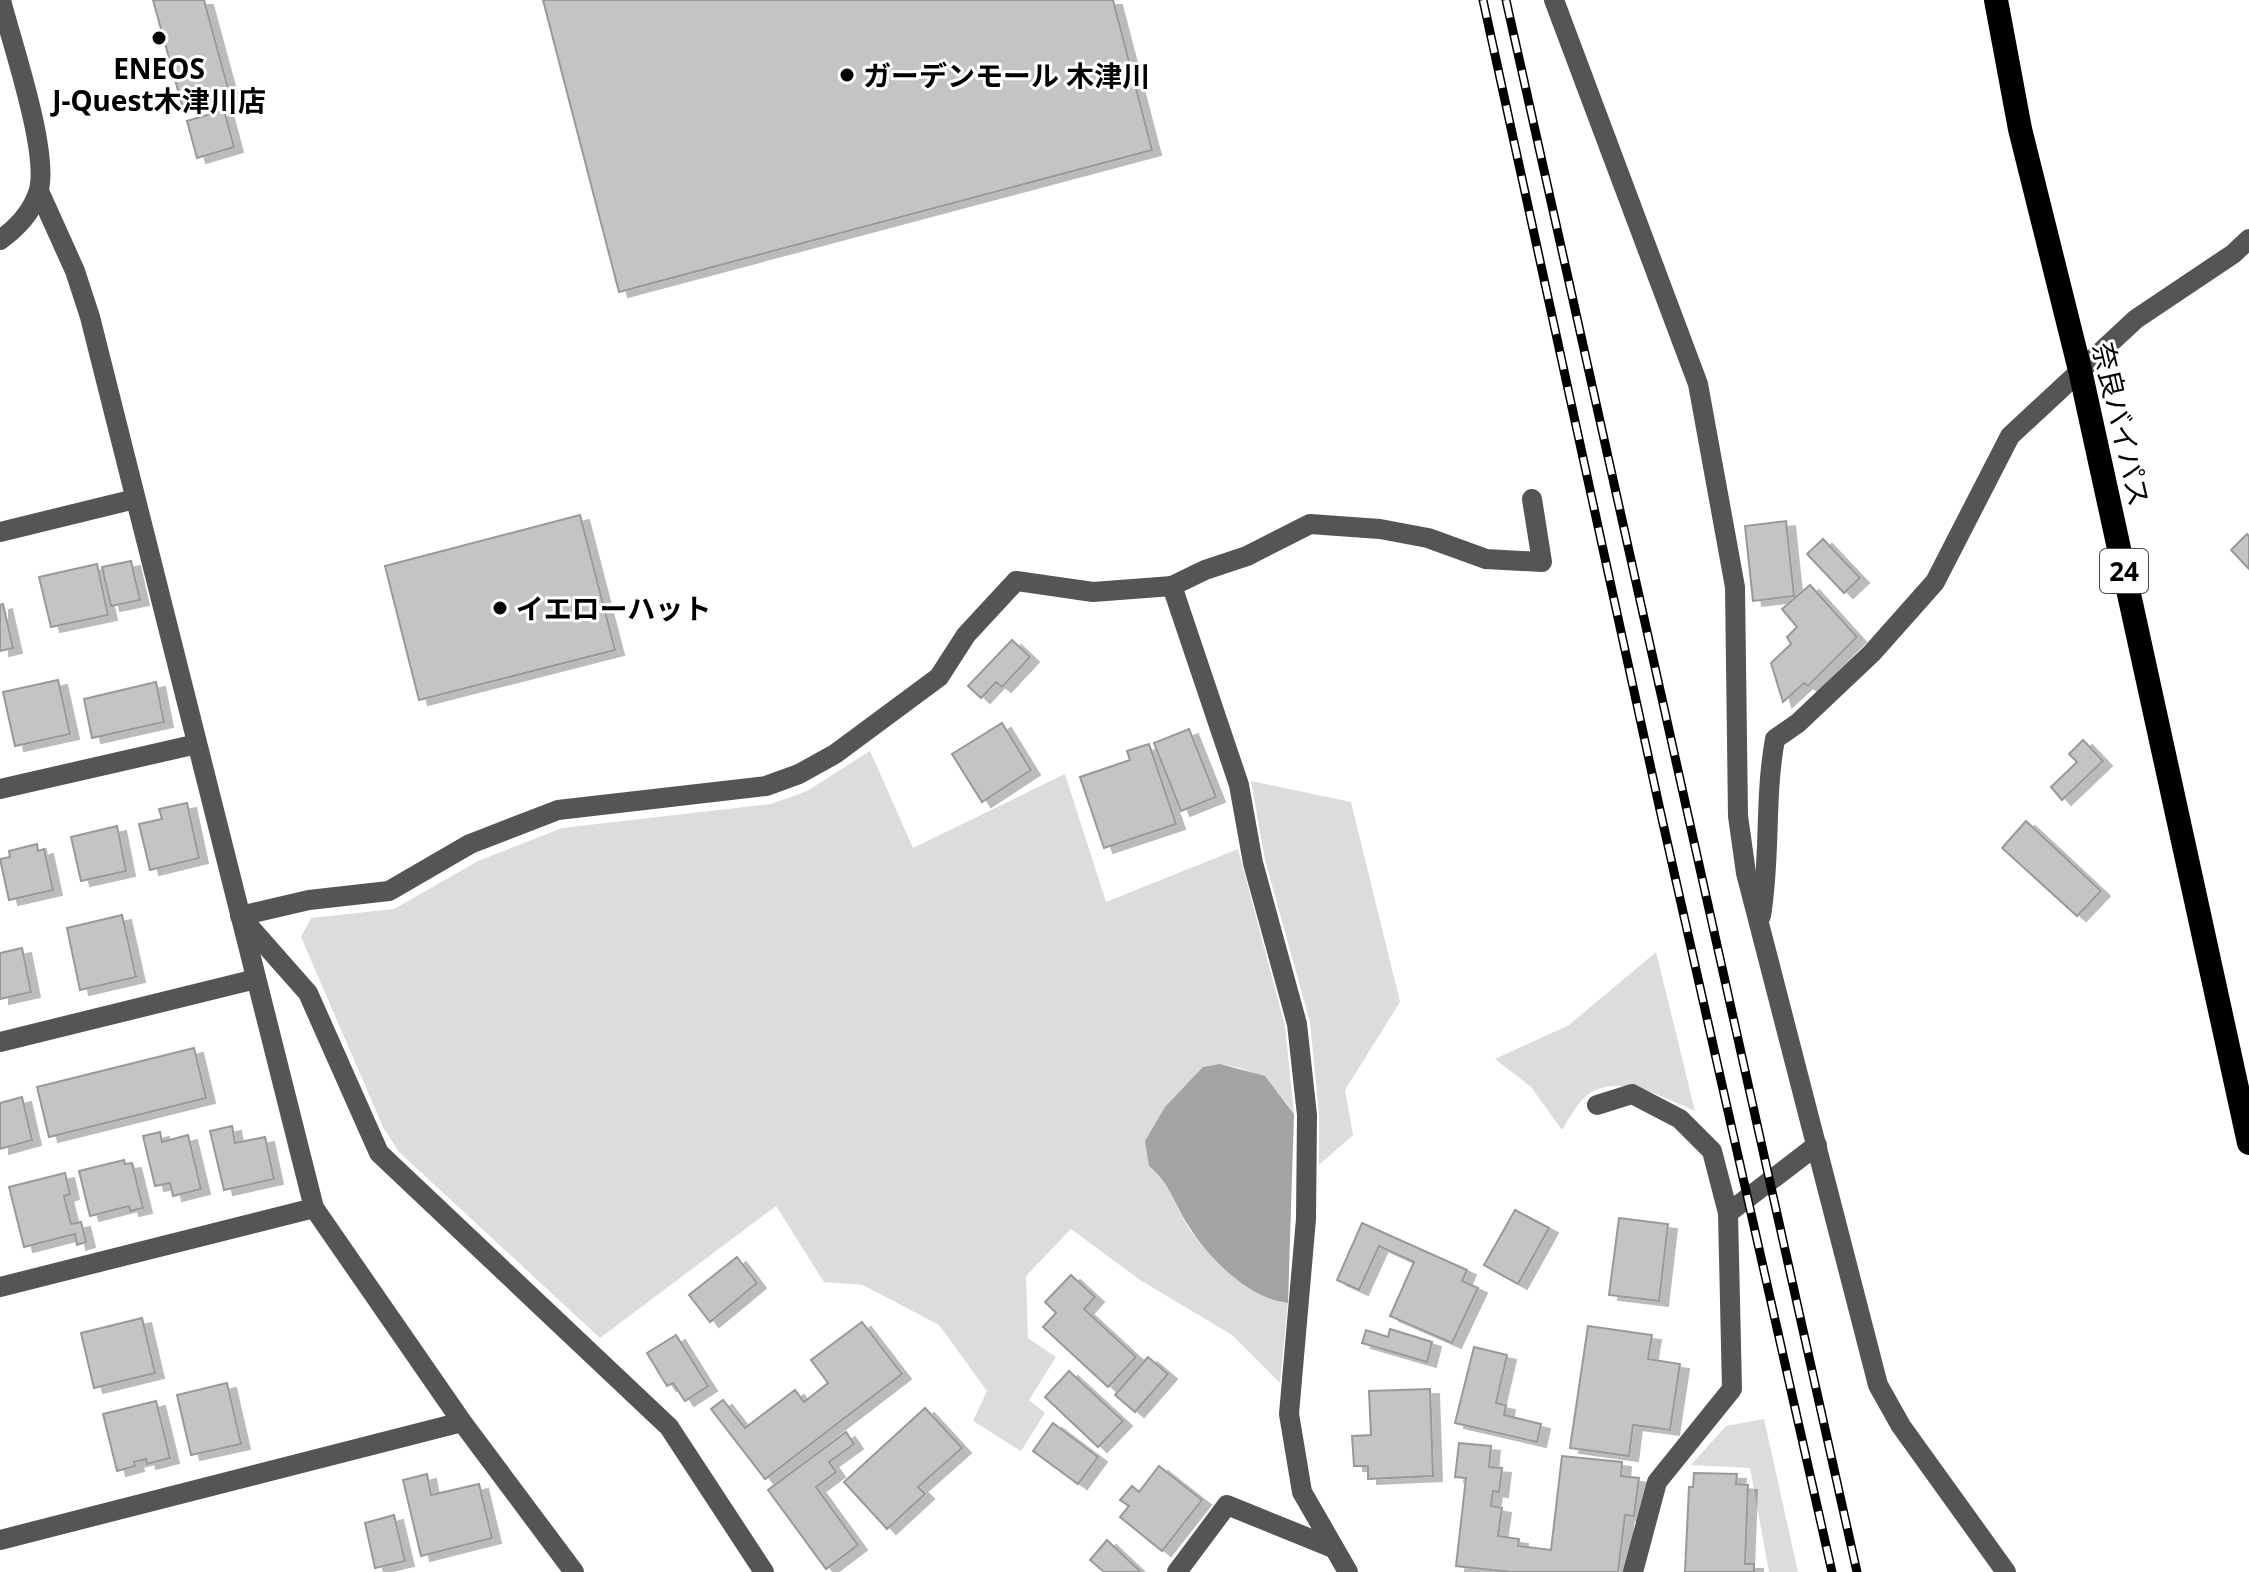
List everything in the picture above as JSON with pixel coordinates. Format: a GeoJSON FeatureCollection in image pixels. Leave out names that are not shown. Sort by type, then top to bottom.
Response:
{"type":"FeatureCollection","features":[{"type":"Feature","properties":{"kind":"highway","name":"奈良バイパス"},"geometry":{"type":"LineString","coordinates":[[1996,0],[2020,129],[2080,370],[2249,1143]]}},
{"type":"Feature","properties":{"kind":"street"},"geometry":{"type":"LineString","coordinates":[[1,0],[38,141],[39,191],[75,271],[90,317],[314,1208],[462,1422],[574,1572]]}},
{"type":"Feature","properties":{"kind":"street"},"geometry":{"type":"LineString","coordinates":[[1554,0],[1698,384],[1735,587],[1738,816],[1746,873],[1761,920],[1878,1385],[1901,1426],[2006,1572]]}},
{"type":"Feature","properties":{"kind":"street"},"geometry":{"type":"LineString","coordinates":[[0,240],[19,226],[39,191]]}},
{"type":"Feature","properties":{"kind":"street"},"geometry":{"type":"LineString","coordinates":[[1761,920],[1769,872],[1767,787],[1775,739],[1798,723],[1872,653],[1935,582],[2010,436],[2136,319],[2233,254],[2249,239]]}},
{"type":"Feature","properties":{"kind":"street"},"geometry":{"type":"LineString","coordinates":[[0,532],[135,499]]}},
{"type":"Feature","properties":{"kind":"street"},"geometry":{"type":"LineString","coordinates":[[240,916],[309,900],[389,891],[470,844],[558,810],[766,786],[799,774],[835,754],[939,677],[966,635],[1016,581],[1093,592],[1172,586],[1205,570],[1247,556],[1310,524],[1380,529],[1428,538],[1486,559],[1542,562],[1532,499]]}},
{"type":"Feature","properties":{"kind":"street"},"geometry":{"type":"LineString","coordinates":[[1172,586],[1239,785],[1253,863],[1297,1024],[1307,1115],[1306,1219],[1289,1414],[1302,1492],[1348,1572]]}},
{"type":"Feature","properties":{"kind":"street"},"geometry":{"type":"LineString","coordinates":[[0,789],[197,744]]}},
{"type":"Feature","properties":{"kind":"street"},"geometry":{"type":"LineString","coordinates":[[240,916],[308,993],[379,1153],[669,1427],[764,1572]]}},
{"type":"Feature","properties":{"kind":"street"},"geometry":{"type":"LineString","coordinates":[[0,1042],[256,979]]}},
{"type":"Feature","properties":{"kind":"street"},"geometry":{"type":"LineString","coordinates":[[1597,1105],[1632,1094],[1680,1119],[1712,1151],[1728,1213],[1732,1389],[1657,1482],[1633,1572]]}},
{"type":"Feature","properties":{"kind":"street"},"geometry":{"type":"LineString","coordinates":[[1728,1213],[1817,1145]]}},
{"type":"Feature","properties":{"kind":"street"},"geometry":{"type":"LineString","coordinates":[[0,1287],[314,1208]]}},
{"type":"Feature","properties":{"kind":"street"},"geometry":{"type":"LineString","coordinates":[[0,1540],[462,1422]]}},
{"type":"Feature","properties":{"kind":"street"},"geometry":{"type":"LineString","coordinates":[[1177,1572],[1227,1505],[1333,1548]]}},
{"type":"Feature","properties":{"kind":"shaded area"},"geometry":{"type":"Polygon","coordinates":[[[870,751],[913,848],[1065,774],[1106,902],[1238,849],[1285,1026],[1294,1114],[1264,1079],[1220,1064],[1179,1095],[1160,1117],[1150,1147],[1149,1166],[1168,1189],[1193,1234],[1223,1268],[1261,1295],[1288,1303],[1280,1383],[1232,1335],[1140,1280],[1071,1229],[1026,1276],[1028,1338],[1056,1357],[1029,1400],[1045,1413],[1021,1451],[973,1421],[987,1391],[939,1325],[863,1285],[824,1282],[776,1206],[600,1338],[399,1152],[383,1127],[301,937],[311,918],[394,909],[478,861],[562,828],[771,804],[807,791],[870,751]]]}},
{"type":"Feature","properties":{"kind":"shaded area"},"geometry":{"type":"Polygon","coordinates":[[[1251,781],[1351,802],[1400,1002],[1345,1090],[1353,1135],[1319,1165],[1319,1114],[1310,1022],[1265,860],[1251,781]]]}},
{"type":"Feature","properties":{"kind":"shaded area"},"geometry":{"type":"Polygon","coordinates":[[[1656,952],[1695,1111],[1639,1089],[1609,1086],[1595,1090],[1583,1099],[1562,1130],[1531,1087],[1495,1059],[1569,1025],[1656,952]]]}},
{"type":"Feature","properties":{"kind":"shaded area"},"geometry":{"type":"Polygon","coordinates":[[[1220,1064],[1265,1076],[1294,1114],[1288,1303],[1260,1294],[1220,1265],[1198,1240],[1167,1187],[1149,1166],[1145,1141],[1165,1107],[1203,1067],[1220,1064]]]}},
{"type":"Feature","properties":{"kind":"shaded area"},"geometry":{"type":"Polygon","coordinates":[[[1764,1419],[1798,1572],[1769,1572],[1750,1468],[1691,1465],[1726,1426],[1764,1419]]]}},
{"type":"Feature","properties":{"kind":"building"},"geometry":{"type":"Polygon","coordinates":[[[153,0],[204,0],[229,92],[182,105],[153,0]]]}},
{"type":"Feature","properties":{"kind":"building","name":"ガーデンモール 木津川"},"geometry":{"type":"Polygon","coordinates":[[[543,0],[1113,0],[1152,150],[619,292],[543,0]]]}},
{"type":"Feature","properties":{"kind":"building"},"geometry":{"type":"Polygon","coordinates":[[[224,110],[234,147],[197,158],[187,121],[224,110]]]}},
{"type":"Feature","properties":{"kind":"building","name":"イエローハット"},"geometry":{"type":"Polygon","coordinates":[[[580,515],[615,650],[419,700],[385,566],[580,515]]]}},
{"type":"Feature","properties":{"kind":"building"},"geometry":{"type":"Polygon","coordinates":[[[1786,521],[1794,596],[1753,601],[1745,526],[1786,521]]]}},
{"type":"Feature","properties":{"kind":"building"},"geometry":{"type":"Polygon","coordinates":[[[2247,534],[2249,536],[2249,569],[2231,550],[2247,534]]]}},
{"type":"Feature","properties":{"kind":"building"},"geometry":{"type":"Polygon","coordinates":[[[1823,539],[1860,578],[1844,593],[1807,554],[1823,539]]]}},
{"type":"Feature","properties":{"kind":"building"},"geometry":{"type":"Polygon","coordinates":[[[131,561],[140,600],[111,606],[102,567],[131,561]]]}},
{"type":"Feature","properties":{"kind":"building"},"geometry":{"type":"Polygon","coordinates":[[[97,564],[108,615],[51,627],[39,577],[97,564]]]}},
{"type":"Feature","properties":{"kind":"building"},"geometry":{"type":"Polygon","coordinates":[[[1810,585],[1857,637],[1808,686],[1804,683],[1783,702],[1771,663],[1791,644],[1787,637],[1797,627],[1782,609],[1810,585]]]}},
{"type":"Feature","properties":{"kind":"building"},"geometry":{"type":"Polygon","coordinates":[[[3,604],[13,648],[0,651],[0,605],[3,604]]]}},
{"type":"Feature","properties":{"kind":"building"},"geometry":{"type":"Polygon","coordinates":[[[1012,640],[1030,657],[1002,687],[996,682],[981,698],[968,686],[1012,640]]]}},
{"type":"Feature","properties":{"kind":"building"},"geometry":{"type":"Polygon","coordinates":[[[58,680],[70,734],[15,746],[3,692],[58,680]]]}},
{"type":"Feature","properties":{"kind":"building"},"geometry":{"type":"Polygon","coordinates":[[[156,682],[164,722],[92,738],[84,699],[156,682]]]}},
{"type":"Feature","properties":{"kind":"building"},"geometry":{"type":"Polygon","coordinates":[[[1002,723],[1031,770],[982,802],[952,754],[1002,723]]]}},
{"type":"Feature","properties":{"kind":"building"},"geometry":{"type":"Polygon","coordinates":[[[1189,729],[1216,797],[1181,811],[1154,743],[1189,729]]]}},
{"type":"Feature","properties":{"kind":"building"},"geometry":{"type":"Polygon","coordinates":[[[2083,740],[2103,761],[2062,800],[2051,787],[2077,762],[2069,754],[2083,740]]]}},
{"type":"Feature","properties":{"kind":"building"},"geometry":{"type":"Polygon","coordinates":[[[1149,744],[1176,824],[1104,848],[1080,777],[1130,760],[1127,751],[1149,744]]]}},
{"type":"Feature","properties":{"kind":"building"},"geometry":{"type":"Polygon","coordinates":[[[187,803],[199,858],[150,870],[139,824],[162,819],[159,809],[187,803]]]}},
{"type":"Feature","properties":{"kind":"building"},"geometry":{"type":"Polygon","coordinates":[[[2026,821],[2101,891],[2077,916],[2002,848],[2026,821]]]}},
{"type":"Feature","properties":{"kind":"building"},"geometry":{"type":"Polygon","coordinates":[[[117,826],[126,871],[81,881],[71,837],[117,826]]]}},
{"type":"Feature","properties":{"kind":"building"},"geometry":{"type":"Polygon","coordinates":[[[37,844],[38,851],[44,849],[53,890],[9,900],[0,859],[10,857],[9,851],[37,844]]]}},
{"type":"Feature","properties":{"kind":"building"},"geometry":{"type":"Polygon","coordinates":[[[122,915],[136,977],[80,990],[67,928],[122,915]]]}},
{"type":"Feature","properties":{"kind":"building"},"geometry":{"type":"Polygon","coordinates":[[[22,948],[31,992],[0,999],[0,953],[22,948]]]}},
{"type":"Feature","properties":{"kind":"building"},"geometry":{"type":"Polygon","coordinates":[[[194,1048],[206,1098],[49,1137],[37,1087],[194,1048]]]}},
{"type":"Feature","properties":{"kind":"building"},"geometry":{"type":"Polygon","coordinates":[[[22,1097],[32,1140],[0,1149],[0,1103],[22,1097]]]}},
{"type":"Feature","properties":{"kind":"building"},"geometry":{"type":"Polygon","coordinates":[[[232,1126],[235,1143],[265,1137],[274,1179],[224,1190],[210,1131],[232,1126]]]}},
{"type":"Feature","properties":{"kind":"building"},"geometry":{"type":"Polygon","coordinates":[[[160,1132],[162,1142],[188,1135],[201,1189],[173,1196],[170,1183],[155,1186],[143,1136],[160,1132]]]}},
{"type":"Feature","properties":{"kind":"building"},"geometry":{"type":"Polygon","coordinates":[[[124,1160],[125,1164],[132,1163],[143,1208],[130,1211],[129,1206],[90,1216],[79,1171],[124,1160]]]}},
{"type":"Feature","properties":{"kind":"building"},"geometry":{"type":"Polygon","coordinates":[[[65,1173],[70,1194],[64,1196],[71,1224],[81,1222],[86,1242],[77,1245],[75,1234],[24,1247],[9,1187],[65,1173]]]}},
{"type":"Feature","properties":{"kind":"building"},"geometry":{"type":"Polygon","coordinates":[[[1515,1210],[1549,1228],[1518,1284],[1484,1265],[1515,1210]]]}},
{"type":"Feature","properties":{"kind":"building"},"geometry":{"type":"Polygon","coordinates":[[[1619,1218],[1668,1224],[1659,1301],[1609,1295],[1619,1218]]]}},
{"type":"Feature","properties":{"kind":"building"},"geometry":{"type":"Polygon","coordinates":[[[1362,1223],[1467,1270],[1462,1281],[1478,1288],[1452,1343],[1390,1316],[1414,1262],[1379,1246],[1359,1290],[1337,1280],[1362,1223]]]}},
{"type":"Feature","properties":{"kind":"building"},"geometry":{"type":"Polygon","coordinates":[[[737,1257],[757,1283],[710,1322],[689,1295],[737,1257]]]}},
{"type":"Feature","properties":{"kind":"building"},"geometry":{"type":"Polygon","coordinates":[[[1071,1275],[1095,1297],[1084,1309],[1136,1357],[1108,1387],[1043,1327],[1056,1313],[1045,1302],[1071,1275]]]}},
{"type":"Feature","properties":{"kind":"building"},"geometry":{"type":"Polygon","coordinates":[[[142,1318],[155,1373],[94,1388],[81,1333],[142,1318]]]}},
{"type":"Feature","properties":{"kind":"building"},"geometry":{"type":"Polygon","coordinates":[[[862,1322],[902,1374],[765,1479],[711,1409],[723,1400],[745,1428],[795,1390],[804,1402],[828,1383],[811,1360],[862,1322]]]}},
{"type":"Feature","properties":{"kind":"building"},"geometry":{"type":"Polygon","coordinates":[[[1588,1326],[1652,1335],[1648,1359],[1680,1364],[1670,1430],[1633,1425],[1629,1456],[1570,1448],[1588,1326]]]}},
{"type":"Feature","properties":{"kind":"building"},"geometry":{"type":"Polygon","coordinates":[[[1390,1329],[1432,1342],[1427,1362],[1362,1343],[1366,1330],[1388,1337],[1390,1329]]]}},
{"type":"Feature","properties":{"kind":"building"},"geometry":{"type":"Polygon","coordinates":[[[676,1335],[708,1386],[685,1401],[673,1383],[667,1386],[647,1353],[676,1335]]]}},
{"type":"Feature","properties":{"kind":"building"},"geometry":{"type":"Polygon","coordinates":[[[1474,1347],[1507,1355],[1496,1403],[1506,1405],[1504,1415],[1541,1424],[1537,1442],[1455,1423],[1474,1347]]]}},
{"type":"Feature","properties":{"kind":"building"},"geometry":{"type":"Polygon","coordinates":[[[1148,1357],[1168,1374],[1135,1412],[1115,1395],[1148,1357]]]}},
{"type":"Feature","properties":{"kind":"building"},"geometry":{"type":"Polygon","coordinates":[[[1069,1371],[1123,1421],[1098,1447],[1045,1397],[1069,1371]]]}},
{"type":"Feature","properties":{"kind":"building"},"geometry":{"type":"Polygon","coordinates":[[[227,1383],[241,1444],[191,1455],[177,1395],[227,1383]]]}},
{"type":"Feature","properties":{"kind":"building"},"geometry":{"type":"Polygon","coordinates":[[[1430,1389],[1433,1476],[1368,1479],[1368,1466],[1354,1466],[1352,1436],[1371,1435],[1369,1391],[1430,1389]]]}},
{"type":"Feature","properties":{"kind":"building"},"geometry":{"type":"Polygon","coordinates":[[[156,1401],[170,1458],[147,1464],[146,1459],[117,1471],[103,1414],[156,1401]]]}},
{"type":"Feature","properties":{"kind":"building"},"geometry":{"type":"Polygon","coordinates":[[[925,1408],[962,1448],[918,1487],[925,1494],[887,1529],[844,1482],[925,1408]]]}},
{"type":"Feature","properties":{"kind":"building"},"geometry":{"type":"Polygon","coordinates":[[[1053,1423],[1098,1457],[1078,1484],[1033,1451],[1053,1423]]]}},
{"type":"Feature","properties":{"kind":"building"},"geometry":{"type":"Polygon","coordinates":[[[846,1432],[854,1444],[829,1462],[836,1472],[816,1487],[858,1545],[826,1569],[768,1490],[846,1432]]]}},
{"type":"Feature","properties":{"kind":"building"},"geometry":{"type":"Polygon","coordinates":[[[1459,1443],[1491,1446],[1489,1467],[1502,1468],[1499,1492],[1493,1491],[1491,1506],[1502,1508],[1498,1536],[1519,1539],[1518,1546],[1551,1550],[1562,1456],[1622,1462],[1621,1476],[1639,1478],[1634,1516],[1625,1515],[1618,1572],[1510,1572],[1456,1566],[1466,1478],[1455,1477],[1459,1443]]]}},
{"type":"Feature","properties":{"kind":"building"},"geometry":{"type":"Polygon","coordinates":[[[1159,1466],[1202,1500],[1162,1551],[1120,1517],[1129,1506],[1120,1500],[1132,1486],[1139,1492],[1159,1466]]]}},
{"type":"Feature","properties":{"kind":"building"},"geometry":{"type":"Polygon","coordinates":[[[1694,1473],[1737,1474],[1736,1484],[1748,1485],[1745,1564],[1754,1564],[1754,1572],[1685,1572],[1689,1487],[1693,1487],[1694,1473]]]}},
{"type":"Feature","properties":{"kind":"building"},"geometry":{"type":"Polygon","coordinates":[[[427,1474],[431,1495],[479,1484],[492,1538],[421,1556],[403,1480],[427,1474]]]}},
{"type":"Feature","properties":{"kind":"building"},"geometry":{"type":"Polygon","coordinates":[[[394,1515],[405,1561],[375,1568],[365,1523],[394,1515]]]}},
{"type":"Feature","properties":{"kind":"building"},"geometry":{"type":"Polygon","coordinates":[[[1107,1540],[1141,1572],[1104,1572],[1090,1560],[1107,1540]]]}},
{"type":"Feature","properties":{"kind":"railway"},"geometry":{"type":"LineString","coordinates":[[1483,0],[1660,810],[1832,1572]]}},
{"type":"Feature","properties":{"kind":"railway"},"geometry":{"type":"LineString","coordinates":[[1506,0],[1857,1572]]}},
{"type":"Feature","properties":{"kind":"place","name":"ENEOS J-Quest木津川店"},"geometry":{"type":"Point","coordinates":[159,38]}},
{"type":"Feature","properties":{"kind":"place","name":"ガーデンモール 木津川"},"geometry":{"type":"Point","coordinates":[847,75]}},
{"type":"Feature","properties":{"kind":"place","name":"イエローハット"},"geometry":{"type":"Point","coordinates":[500,608]}}]}
